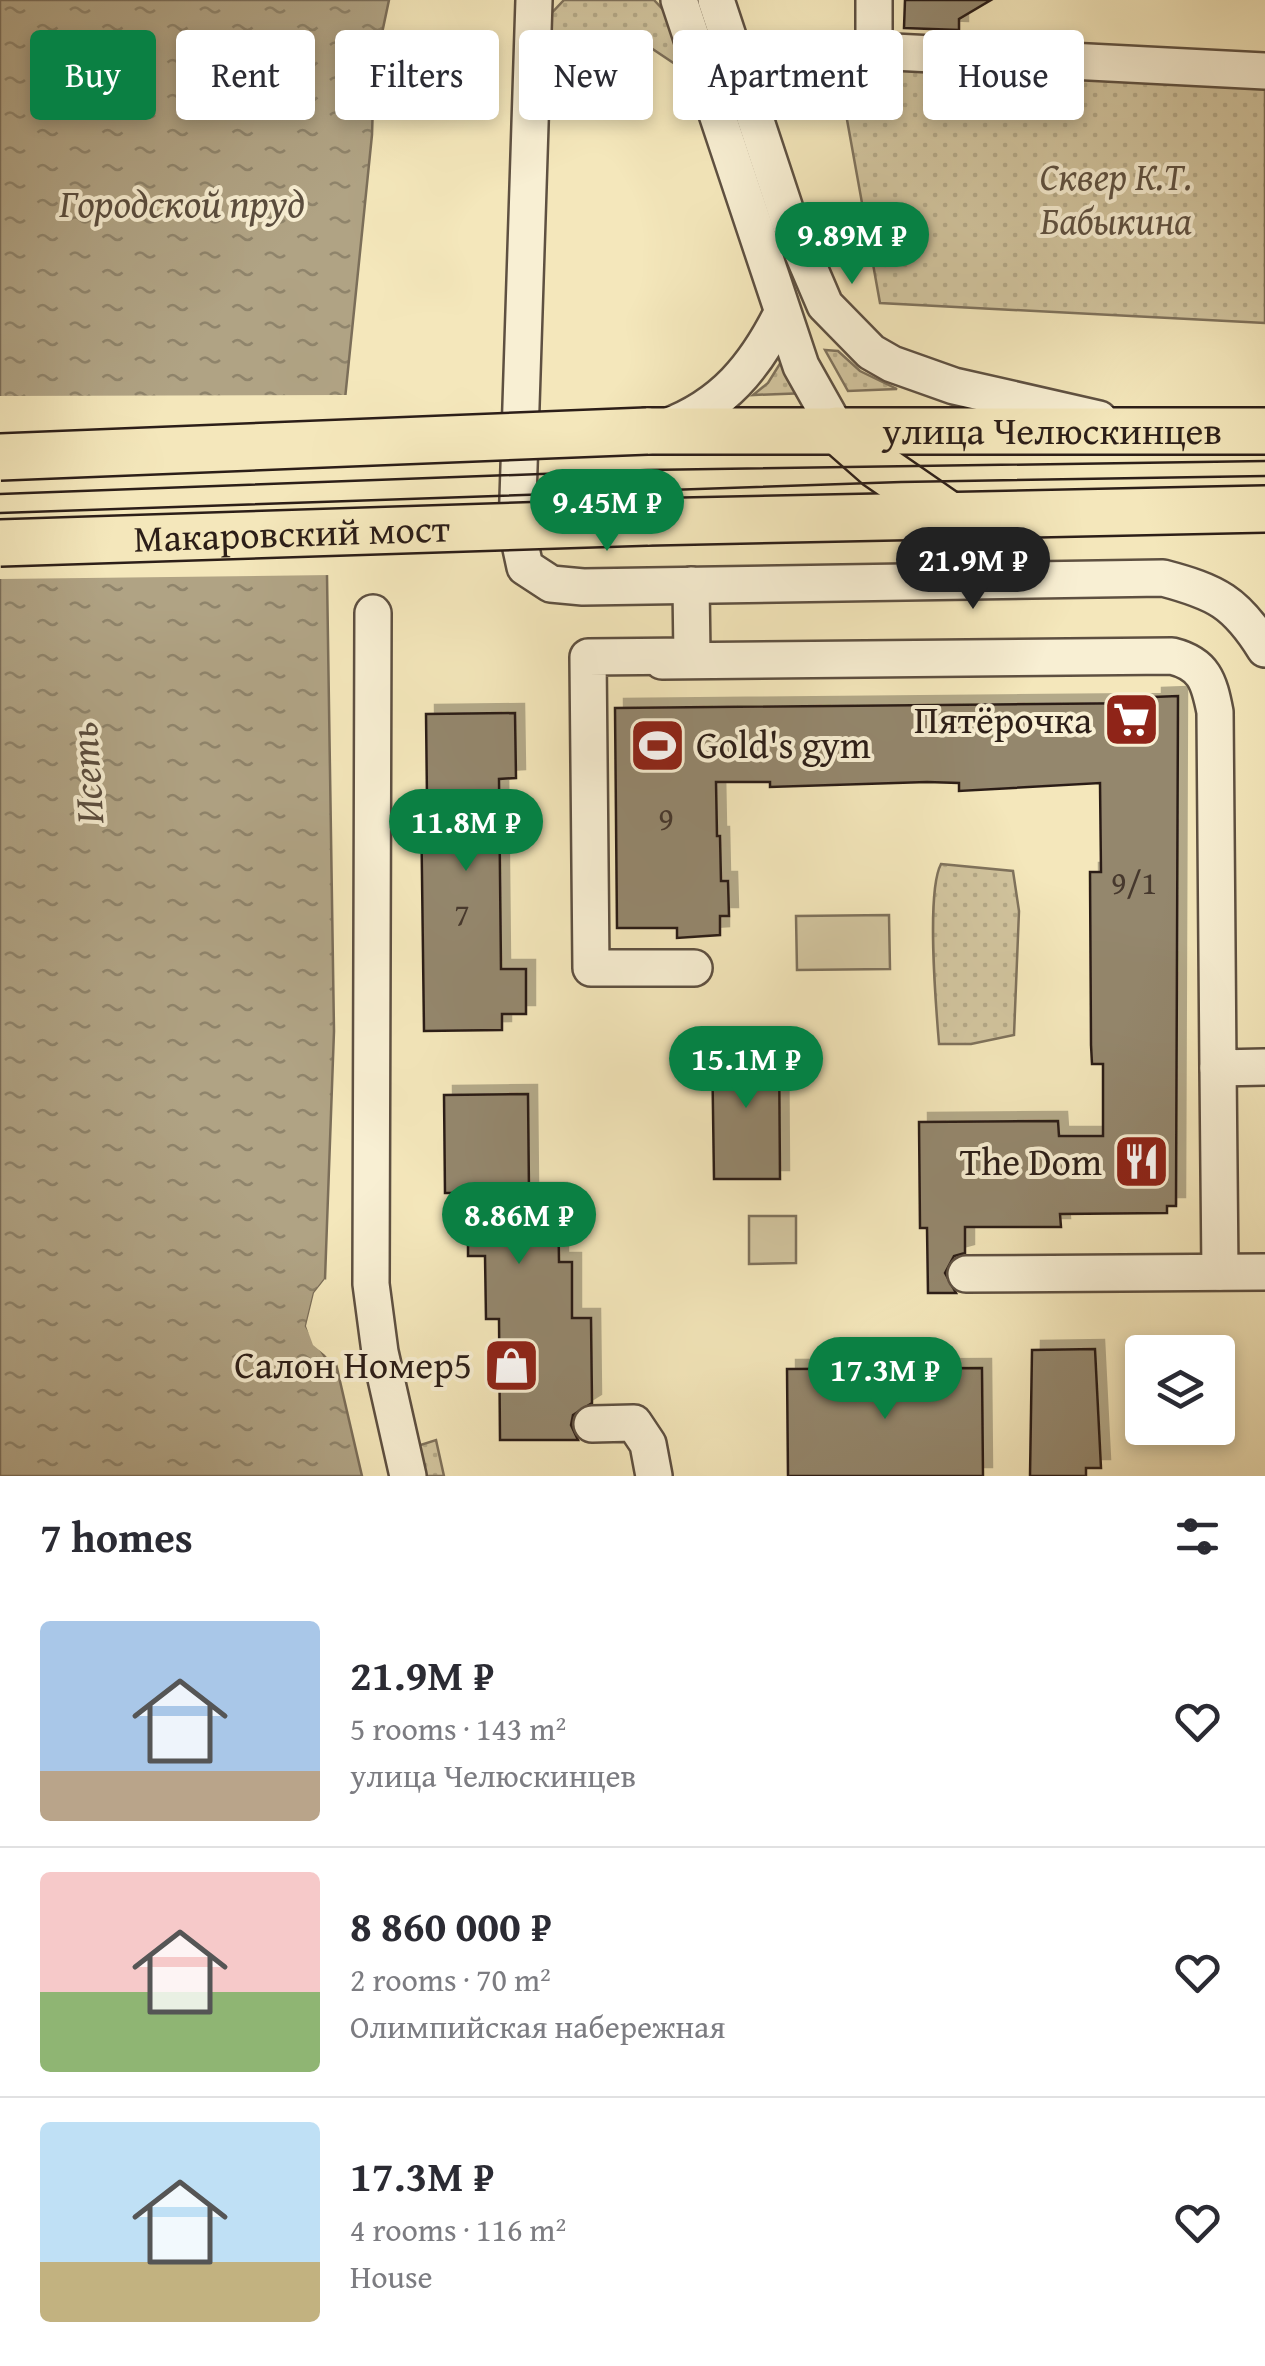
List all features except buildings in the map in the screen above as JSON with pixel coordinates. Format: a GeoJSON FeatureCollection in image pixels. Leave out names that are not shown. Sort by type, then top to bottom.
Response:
{"type":"FeatureCollection","features":[{"type":"Feature","properties":{"kind":"main road","name":"улица Челюскинцев"},"geometry":{"type":"LineString","coordinates":[[837,430],[1265,431]]}},
{"type":"Feature","properties":{"kind":"main road"},"geometry":{"type":"LineString","coordinates":[[0,457],[652,431],[837,430],[878,466],[946,513],[1265,509]]}},
{"type":"Feature","properties":{"kind":"main road","name":"Макаровский мост"},"geometry":{"type":"LineString","coordinates":[[0,543],[946,513]]}},
{"type":"Feature","properties":{"kind":"street"},"geometry":{"type":"LineString","coordinates":[[716,0],[789,221],[821,299],[870,352],[954,386],[1134,428]]}},
{"type":"Feature","properties":{"kind":"street"},"geometry":{"type":"LineString","coordinates":[[874,0],[874,51],[1265,72]]}},
{"type":"Feature","properties":{"kind":"street"},"geometry":{"type":"LineString","coordinates":[[678,2],[801,366],[837,430]]}},
{"type":"Feature","properties":{"kind":"street"},"geometry":{"type":"LineString","coordinates":[[536,3],[518,530],[525,567],[551,584],[1163,578],[1216,594],[1244,615],[1265,649]]}},
{"type":"Feature","properties":{"kind":"street"},"geometry":{"type":"LineString","coordinates":[[652,431],[699,415],[745,376],[782,313]]}},
{"type":"Feature","properties":{"kind":"street"},"geometry":{"type":"LineString","coordinates":[[688,585],[692,656],[588,657],[591,968],[694,968]]}},
{"type":"Feature","properties":{"kind":"street"},"geometry":{"type":"LineString","coordinates":[[373,613],[371,1284],[380,1352],[408,1476]]}},
{"type":"Feature","properties":{"kind":"street"},"geometry":{"type":"LineString","coordinates":[[662,660],[1172,656],[1198,665],[1210,688],[1215,712],[1220,1272]]}},
{"type":"Feature","properties":{"kind":"street"},"geometry":{"type":"LineString","coordinates":[[1218,1068],[1265,1068]]}},
{"type":"Feature","properties":{"kind":"street"},"geometry":{"type":"LineString","coordinates":[[966,1274],[1265,1272]]}},
{"type":"Feature","properties":{"kind":"street"},"geometry":{"type":"LineString","coordinates":[[592,1424],[634,1423],[648,1444],[654,1476]]}},
{"type":"Feature","properties":{"kind":"green space"},"geometry":{"type":"Polygon","coordinates":[[[564,0],[654,0],[667,14],[673,34],[673,63],[653,49],[653,30],[547,30],[546,19],[564,0]]]}},
{"type":"Feature","properties":{"kind":"green space","name":"Сквер К.Т. Бабыкина"},"geometry":{"type":"Polygon","coordinates":[[[903,68],[923,69],[923,120],[1084,120],[1084,78],[1265,89],[1265,323],[880,303],[847,120],[903,120],[903,68]]]}},
{"type":"Feature","properties":{"kind":"green space"},"geometry":{"type":"Polygon","coordinates":[[[825,350],[838,351],[860,371],[897,389],[848,391],[825,350]]]}},
{"type":"Feature","properties":{"kind":"green space"},"geometry":{"type":"Polygon","coordinates":[[[786,354],[807,393],[753,395],[768,383],[786,354]]]}},
{"type":"Feature","properties":{"kind":"green space"},"geometry":{"type":"Polygon","coordinates":[[[941,864],[1013,871],[1019,911],[1014,1035],[971,1044],[939,1044],[933,924],[936,878],[941,864]]]}},
{"type":"Feature","properties":{"kind":"green space"},"geometry":{"type":"Polygon","coordinates":[[[889,915],[890,969],[797,970],[796,916],[889,915]]]}},
{"type":"Feature","properties":{"kind":"green space"},"geometry":{"type":"Polygon","coordinates":[[[749,1216],[796,1216],[796,1263],[749,1264],[749,1216]]]}},
{"type":"Feature","properties":{"kind":"green space"},"geometry":{"type":"Polygon","coordinates":[[[436,1440],[444,1476],[423,1476],[417,1446],[436,1440]]]}},
{"type":"Feature","properties":{"kind":"water","name":"Городской пруд"},"geometry":{"type":"Polygon","coordinates":[[[0,0],[389,0],[383,30],[335,30],[335,120],[372,120],[327,575],[334,1031],[325,1279],[314,1293],[306,1326],[325,1357],[336,1364],[362,1476],[0,1476],[0,0]]]}},
{"type":"Feature","properties":{"kind":"pier"},"geometry":{"type":"Polygon","coordinates":[[[348,395],[332,575],[0,579],[0,396],[348,395]]]}},
{"type":"Feature","properties":{"kind":"pier"},"geometry":{"type":"Polygon","coordinates":[[[325,1279],[329,1283],[319,1295],[311,1325],[318,1342],[338,1360],[336,1364],[313,1345],[306,1326],[314,1293],[325,1279]]]}},
{"type":"Feature","properties":{"kind":"tram line"},"geometry":{"type":"LineString","coordinates":[[0,494],[647,470],[1265,461]]}},
{"type":"Feature","properties":{"kind":"tram line"},"geometry":{"type":"LineString","coordinates":[[0,513],[901,482],[1265,476]]}},
{"type":"Feature","properties":{"kind":"place","name":"Пятёрочка"},"geometry":{"type":"Point","coordinates":[1131,720]}},
{"type":"Feature","properties":{"kind":"place","name":"Gold's gym"},"geometry":{"type":"Point","coordinates":[657,745]}},
{"type":"Feature","properties":{"kind":"place","name":"The Dom"},"geometry":{"type":"Point","coordinates":[1141,1162]}},
{"type":"Feature","properties":{"kind":"place","name":"Салон Номер5"},"geometry":{"type":"Point","coordinates":[511,1365]}},
{"type":"Feature","properties":{"kind":"water label","name":"Исеть"},"geometry":{"type":"Point","coordinates":[86,773]}}]}
